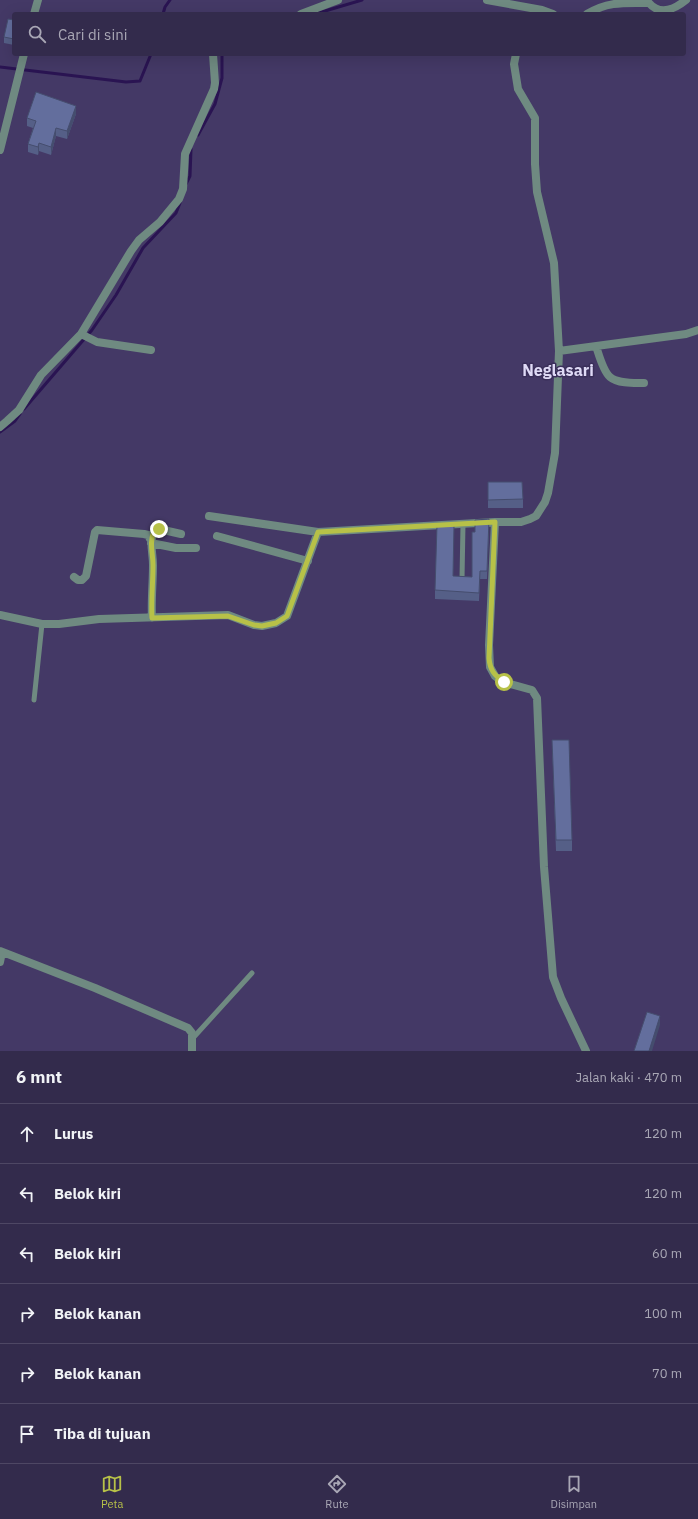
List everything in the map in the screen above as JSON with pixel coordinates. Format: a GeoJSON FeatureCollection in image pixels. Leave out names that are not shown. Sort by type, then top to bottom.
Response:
{"type":"FeatureCollection","features":[{"type":"Feature","properties":{"kind":"street"},"geometry":{"type":"LineString","coordinates":[[35,12],[38,0]]}},
{"type":"Feature","properties":{"kind":"street"},"geometry":{"type":"LineString","coordinates":[[306,12],[338,0]]}},
{"type":"Feature","properties":{"kind":"street"},"geometry":{"type":"LineString","coordinates":[[487,0],[520,10],[542,10],[548,12]]}},
{"type":"Feature","properties":{"kind":"street"},"geometry":{"type":"LineString","coordinates":[[592,12],[610,4],[624,3],[649,3],[656,9],[669,10],[686,0]]}},
{"type":"Feature","properties":{"kind":"street"},"geometry":{"type":"LineString","coordinates":[[0,150],[24,56]]}},
{"type":"Feature","properties":{"kind":"street"},"geometry":{"type":"LineString","coordinates":[[0,427],[8,422],[19,410],[41,375],[82,335],[131,251],[139,240],[160,222],[179,199],[183,189],[185,154],[214,89],[213,56]]}},
{"type":"Feature","properties":{"kind":"street"},"geometry":{"type":"LineString","coordinates":[[208,516],[318,532],[495,522],[521,522],[536,516],[545,502],[548,493],[555,453],[559,351],[554,263],[537,192],[534,164],[535,118],[518,89],[514,64],[516,56]]}},
{"type":"Feature","properties":{"kind":"street"},"geometry":{"type":"LineString","coordinates":[[559,351],[686,334],[698,330]]}},
{"type":"Feature","properties":{"kind":"street"},"geometry":{"type":"LineString","coordinates":[[82,335],[92,341],[152,350]]}},
{"type":"Feature","properties":{"kind":"street"},"geometry":{"type":"LineString","coordinates":[[596,346],[602,364],[610,378],[621,381],[644,382]]}},
{"type":"Feature","properties":{"kind":"street"},"geometry":{"type":"LineString","coordinates":[[495,522],[489,645],[490,667],[495,676],[504,682],[532,690],[537,698],[544,867],[553,976],[560,998],[586,1051]]}},
{"type":"Feature","properties":{"kind":"street"},"geometry":{"type":"LineString","coordinates":[[150,541],[154,531],[159,529],[181,534]]}},
{"type":"Feature","properties":{"kind":"street"},"geometry":{"type":"LineString","coordinates":[[74,577],[78,580],[82,580],[86,576],[95,532],[97,530],[148,535],[153,564],[151,604],[152,618]]}},
{"type":"Feature","properties":{"kind":"street"},"geometry":{"type":"LineString","coordinates":[[0,614],[42,624],[72,623],[99,619],[224,615],[233,616],[262,626],[276,623],[284,619],[290,611],[318,532]]}},
{"type":"Feature","properties":{"kind":"street"},"geometry":{"type":"LineString","coordinates":[[216,536],[308,561]]}},
{"type":"Feature","properties":{"kind":"street"},"geometry":{"type":"LineString","coordinates":[[150,541],[176,548],[196,548]]}},
{"type":"Feature","properties":{"kind":"street"},"geometry":{"type":"LineString","coordinates":[[0,962],[1,951],[95,988],[188,1028],[192,1033],[193,1038],[192,1051]]}},
{"type":"Feature","properties":{"kind":"lane"},"geometry":{"type":"LineString","coordinates":[[462,579],[463,524]]}},
{"type":"Feature","properties":{"kind":"lane"},"geometry":{"type":"LineString","coordinates":[[34,700],[42,624]]}},
{"type":"Feature","properties":{"kind":"lane"},"geometry":{"type":"LineString","coordinates":[[193,1038],[252,973]]}},
{"type":"Feature","properties":{"kind":"building"},"geometry":{"type":"Polygon","coordinates":[[[8,19],[12,20],[12,39],[4,37],[8,19]]]}},
{"type":"Feature","properties":{"kind":"building"},"geometry":{"type":"Polygon","coordinates":[[[36,92],[76,106],[67,131],[56,128],[51,147],[39,143],[38,147],[28,144],[36,121],[27,118],[36,92]]]}},
{"type":"Feature","properties":{"kind":"building"},"geometry":{"type":"Polygon","coordinates":[[[488,482],[522,482],[523,499],[488,500],[488,482]]]}},
{"type":"Feature","properties":{"kind":"building"},"geometry":{"type":"Polygon","coordinates":[[[489,519],[487,571],[480,571],[479,593],[435,590],[437,525],[454,525],[453,576],[472,577],[472,532],[475,532],[475,520],[489,519]]]}},
{"type":"Feature","properties":{"kind":"building"},"geometry":{"type":"Polygon","coordinates":[[[552,740],[569,740],[572,840],[556,840],[552,740]]]}},
{"type":"Feature","properties":{"kind":"building"},"geometry":{"type":"Polygon","coordinates":[[[647,1012],[660,1016],[649,1051],[634,1051],[647,1012]]]}},
{"type":"Feature","properties":{"kind":"waterway"},"geometry":{"type":"LineString","coordinates":[[164,12],[170,0]]}},
{"type":"Feature","properties":{"kind":"waterway"},"geometry":{"type":"LineString","coordinates":[[322,12],[362,0]]}},
{"type":"Feature","properties":{"kind":"waterway"},"geometry":{"type":"LineString","coordinates":[[0,67],[126,82],[140,81],[150,56]]}},
{"type":"Feature","properties":{"kind":"waterway"},"geometry":{"type":"LineString","coordinates":[[198,135],[215,104],[222,78],[222,56]]}},
{"type":"Feature","properties":{"kind":"waterway"},"geometry":{"type":"LineString","coordinates":[[186,184],[190,176],[191,149]]}},
{"type":"Feature","properties":{"kind":"waterway"},"geometry":{"type":"LineString","coordinates":[[24,409],[92,330],[116,295],[143,248],[176,213],[180,203]]}},
{"type":"Feature","properties":{"kind":"waterway"},"geometry":{"type":"LineString","coordinates":[[0,432],[15,421],[20,414]]}},
{"type":"Feature","properties":{"kind":"district","name":"Neglasari"},"geometry":{"type":"Point","coordinates":[558,370]}},
{"type":"Feature","properties":{"kind":"route"},"geometry":{"type":"LineString","coordinates":[[159,529],[154,531],[150,539],[153,564],[151,604],[152,618],[233,616],[254,625],[262,626],[276,623],[284,619],[290,611],[318,532],[495,522],[489,658],[490,667],[495,676],[504,682]]}}]}
